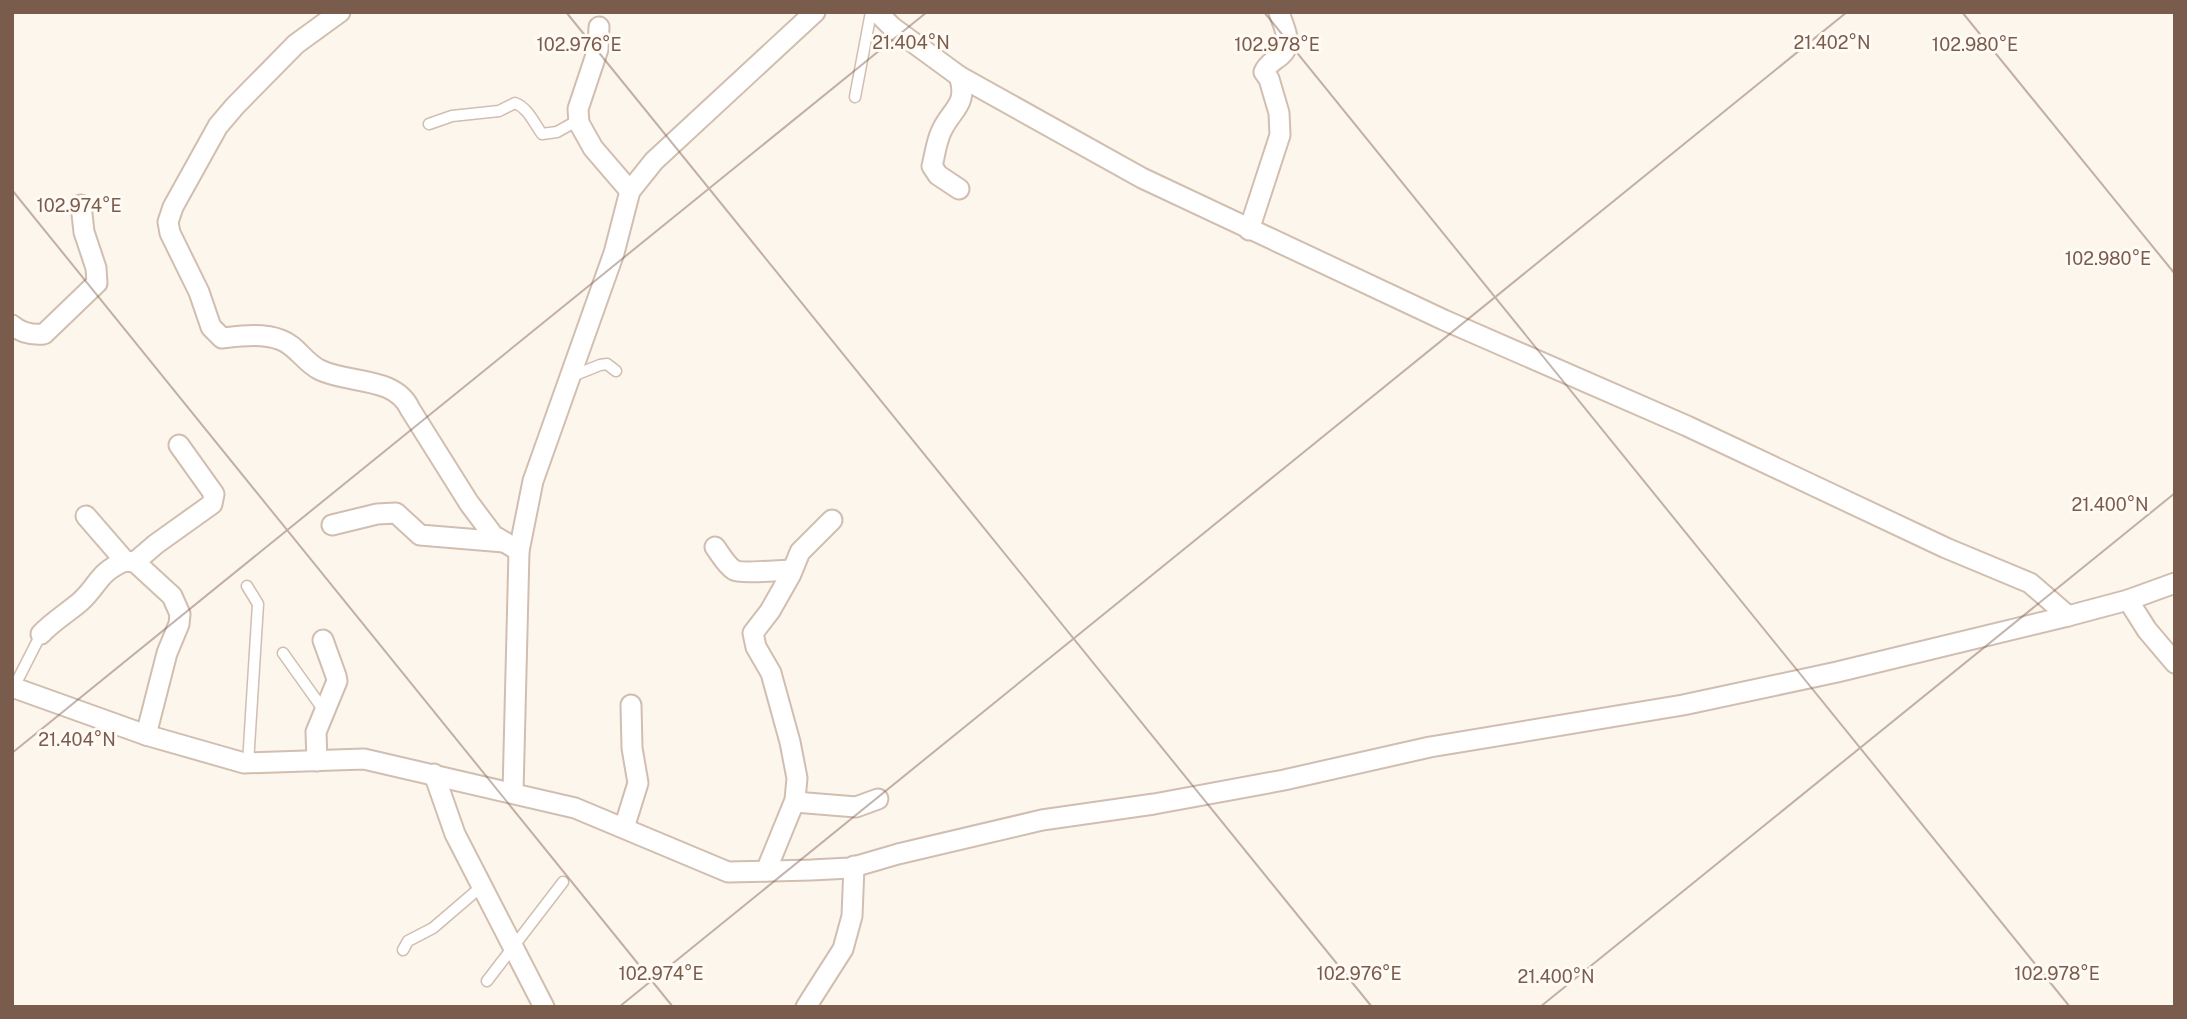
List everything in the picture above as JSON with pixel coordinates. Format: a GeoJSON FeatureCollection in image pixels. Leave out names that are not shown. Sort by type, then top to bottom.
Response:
{"type":"FeatureCollection","features":[{"type":"Feature","properties":{"kind":"street"},"geometry":{"type":"LineString","coordinates":[[340,12],[296,44],[218,126],[173,208],[168,222],[170,233],[199,292],[211,327],[222,338],[251,335],[282,340],[317,369],[343,379],[385,386],[404,397],[469,503],[493,536],[511,547]]}},
{"type":"Feature","properties":{"kind":"street"},"geometry":{"type":"LineString","coordinates":[[513,793],[511,547],[614,253],[630,191],[654,161],[816,12]]}},
{"type":"Feature","properties":{"kind":"street"},"geometry":{"type":"LineString","coordinates":[[877,12],[892,27],[959,76],[1142,178],[1444,320],[1687,426],[1946,548],[2030,583],[2068,617]]}},
{"type":"Feature","properties":{"kind":"street"},"geometry":{"type":"LineString","coordinates":[[1249,230],[1280,135],[1279,113],[1265,72],[1265,68],[1284,54],[1289,45],[1279,12]]}},
{"type":"Feature","properties":{"kind":"street"},"geometry":{"type":"LineString","coordinates":[[599,27],[598,49],[578,109],[579,123],[593,148],[630,191]]}},
{"type":"Feature","properties":{"kind":"street"},"geometry":{"type":"LineString","coordinates":[[959,76],[963,90],[960,104],[941,132],[932,166],[938,175],[959,189]]}},
{"type":"Feature","properties":{"kind":"street"},"geometry":{"type":"LineString","coordinates":[[12,325],[34,335],[44,334],[97,283],[96,268],[84,232],[81,205]]}},
{"type":"Feature","properties":{"kind":"street"},"geometry":{"type":"LineString","coordinates":[[41,634],[83,600],[100,576],[115,566],[130,562],[212,504],[214,494],[179,445]]}},
{"type":"Feature","properties":{"kind":"street"},"geometry":{"type":"LineString","coordinates":[[332,525],[377,514],[396,513],[420,535],[511,547]]}},
{"type":"Feature","properties":{"kind":"street"},"geometry":{"type":"LineString","coordinates":[[86,516],[130,562],[172,596],[180,614],[180,624],[167,653],[146,735]]}},
{"type":"Feature","properties":{"kind":"street"},"geometry":{"type":"LineString","coordinates":[[766,871],[795,802],[797,778],[771,674],[756,647],[753,633],[770,611],[800,552],[832,520]]}},
{"type":"Feature","properties":{"kind":"street"},"geometry":{"type":"LineString","coordinates":[[715,547],[734,570],[746,573],[792,570]]}},
{"type":"Feature","properties":{"kind":"street"},"geometry":{"type":"LineString","coordinates":[[13,687],[146,735],[248,763],[364,759],[575,808],[728,872],[766,871],[854,866],[1042,820],[1154,804],[1284,780],[1430,747],[1696,702],[1837,672],[2068,617],[2175,583]]}},
{"type":"Feature","properties":{"kind":"street"},"geometry":{"type":"LineString","coordinates":[[2127,600],[2147,630],[2175,663]]}},
{"type":"Feature","properties":{"kind":"street"},"geometry":{"type":"LineString","coordinates":[[317,761],[316,732],[337,681],[323,640]]}},
{"type":"Feature","properties":{"kind":"street"},"geometry":{"type":"LineString","coordinates":[[624,828],[638,783],[632,748],[631,705]]}},
{"type":"Feature","properties":{"kind":"street"},"geometry":{"type":"LineString","coordinates":[[434,774],[455,834],[544,1007]]}},
{"type":"Feature","properties":{"kind":"street"},"geometry":{"type":"LineString","coordinates":[[795,802],[856,807],[878,799]]}},
{"type":"Feature","properties":{"kind":"street"},"geometry":{"type":"LineString","coordinates":[[806,1007],[843,949],[852,916],[854,866]]}},
{"type":"Feature","properties":{"kind":"lane"},"geometry":{"type":"LineString","coordinates":[[855,97],[871,12]]}},
{"type":"Feature","properties":{"kind":"lane"},"geometry":{"type":"LineString","coordinates":[[429,124],[452,116],[499,111],[514,103],[526,111],[542,134],[557,132],[572,123],[579,123]]}},
{"type":"Feature","properties":{"kind":"lane"},"geometry":{"type":"LineString","coordinates":[[570,378],[600,365],[607,364],[616,371]]}},
{"type":"Feature","properties":{"kind":"lane"},"geometry":{"type":"LineString","coordinates":[[247,586],[258,604],[248,763]]}},
{"type":"Feature","properties":{"kind":"lane"},"geometry":{"type":"LineString","coordinates":[[13,687],[41,634]]}},
{"type":"Feature","properties":{"kind":"lane"},"geometry":{"type":"LineString","coordinates":[[283,653],[326,712]]}},
{"type":"Feature","properties":{"kind":"lane"},"geometry":{"type":"LineString","coordinates":[[487,981],[563,882]]}},
{"type":"Feature","properties":{"kind":"lane"},"geometry":{"type":"LineString","coordinates":[[403,950],[408,941],[433,928],[482,886]]}}]}
